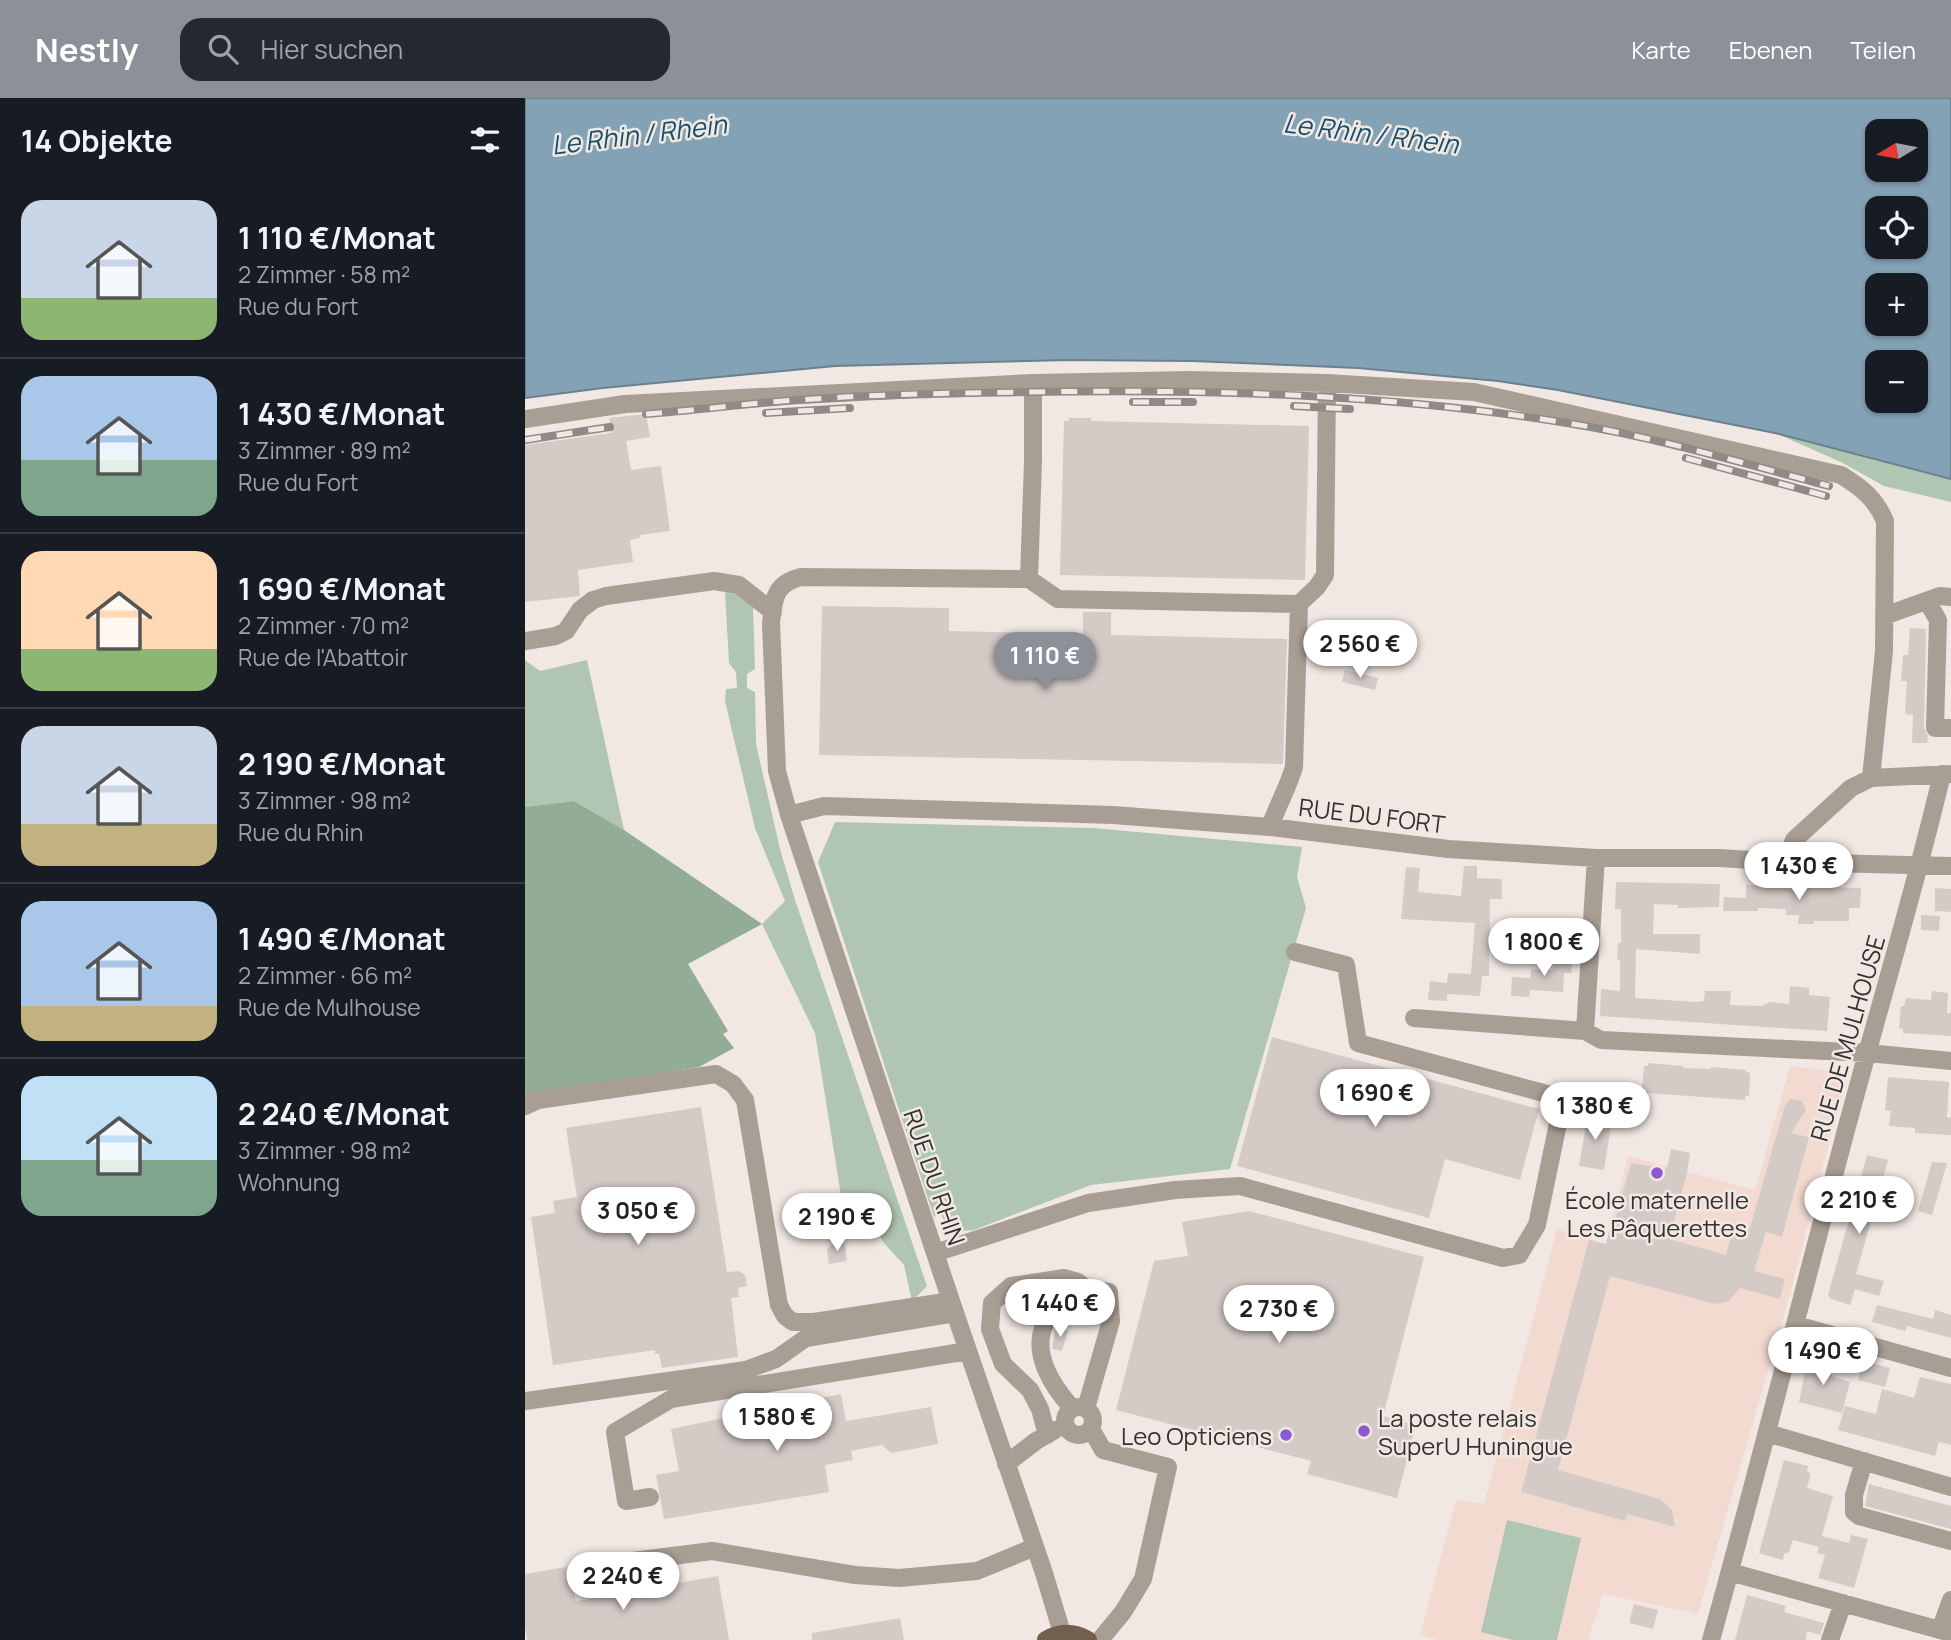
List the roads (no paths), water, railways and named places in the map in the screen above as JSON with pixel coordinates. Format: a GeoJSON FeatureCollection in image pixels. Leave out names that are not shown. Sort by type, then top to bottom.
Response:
{"type":"FeatureCollection","features":[{"type":"Feature","properties":{"kind":"main road"},"geometry":{"type":"LineString","coordinates":[[1054,1637],[1080,1635],[1088,1640]]}},
{"type":"Feature","properties":{"kind":"street"},"geometry":{"type":"LineString","coordinates":[[525,419],[625,404],[1033,383],[1190,380],[1327,383],[1474,392],[1841,475],[1858,485],[1878,504],[1885,521],[1884,651],[1871,778]]}},
{"type":"Feature","properties":{"kind":"street"},"geometry":{"type":"LineString","coordinates":[[1029,579],[1033,383]]}},
{"type":"Feature","properties":{"kind":"street"},"geometry":{"type":"LineString","coordinates":[[773,612],[774,599],[779,589],[787,581],[801,577],[1029,579],[1058,599],[1299,604],[1325,576],[1327,383]]}},
{"type":"Feature","properties":{"kind":"street"},"geometry":{"type":"LineString","coordinates":[[525,640],[556,636],[566,631],[580,610],[593,600],[714,581],[739,585],[773,612]]}},
{"type":"Feature","properties":{"kind":"street"},"geometry":{"type":"LineString","coordinates":[[1884,616],[1940,596],[1951,597]]}},
{"type":"Feature","properties":{"kind":"street"},"geometry":{"type":"LineString","coordinates":[[1927,601],[1938,620],[1935,727],[1951,728]]}},
{"type":"Feature","properties":{"kind":"street"},"geometry":{"type":"LineString","coordinates":[[1271,827],[1294,767],[1299,604]]}},
{"type":"Feature","properties":{"kind":"street","name":"RUE DU RHIN"},"geometry":{"type":"LineString","coordinates":[[773,612],[777,771],[789,815],[1035,1546],[1054,1637]]}},
{"type":"Feature","properties":{"kind":"street"},"geometry":{"type":"LineString","coordinates":[[1785,862],[1794,840],[1851,788],[1871,778],[1947,774]]}},
{"type":"Feature","properties":{"kind":"street","name":"RUE DE MULHOUSE"},"geometry":{"type":"LineString","coordinates":[[1711,1640],[1868,1053],[1947,774]]}},
{"type":"Feature","properties":{"kind":"street","name":"RUE DU FORT"},"geometry":{"type":"LineString","coordinates":[[789,815],[824,806],[1113,815],[1271,827],[1448,849],[1596,858],[1719,858],[1951,866]]}},
{"type":"Feature","properties":{"kind":"street"},"geometry":{"type":"LineString","coordinates":[[1585,1031],[1596,858]]}},
{"type":"Feature","properties":{"kind":"street"},"geometry":{"type":"LineString","coordinates":[[935,1253],[1088,1203],[1175,1190],[1240,1186],[1503,1258],[1519,1255],[1537,1225],[1561,1109],[1557,1100],[1551,1095],[1357,1043],[1346,965],[1295,952]]}},
{"type":"Feature","properties":{"kind":"street"},"geometry":{"type":"LineString","coordinates":[[1414,1018],[1585,1031],[1601,1040],[1868,1053],[1951,1061]]}},
{"type":"Feature","properties":{"kind":"street"},"geometry":{"type":"LineString","coordinates":[[525,1106],[538,1100],[716,1074],[733,1084],[745,1100],[779,1305],[785,1316],[793,1322],[953,1307]]}},
{"type":"Feature","properties":{"kind":"street"},"geometry":{"type":"LineString","coordinates":[[1047,1435],[1030,1390],[1003,1364],[990,1329],[992,1303],[1011,1286],[1064,1278],[1078,1282],[1087,1289]]}},
{"type":"Feature","properties":{"kind":"street"},"geometry":{"type":"LineString","coordinates":[[1087,1289],[1063,1294],[1044,1324],[1039,1345],[1052,1384],[1075,1414],[1094,1420],[1091,1429],[1084,1434],[1075,1434],[1075,1414],[1111,1321],[1109,1292],[1087,1289]]}},
{"type":"Feature","properties":{"kind":"street"},"geometry":{"type":"LineString","coordinates":[[525,1401],[746,1370],[776,1359],[806,1338],[953,1307]]}},
{"type":"Feature","properties":{"kind":"street"},"geometry":{"type":"LineString","coordinates":[[1796,1325],[1951,1368]]}},
{"type":"Feature","properties":{"kind":"street"},"geometry":{"type":"LineString","coordinates":[[650,1497],[626,1501],[615,1432],[671,1399],[968,1351]]}},
{"type":"Feature","properties":{"kind":"street"},"geometry":{"type":"LineString","coordinates":[[1006,1464],[1075,1414]]}},
{"type":"Feature","properties":{"kind":"street"},"geometry":{"type":"LineString","coordinates":[[1091,1429],[1103,1450],[1168,1467],[1143,1579],[1123,1612],[1100,1640]]}},
{"type":"Feature","properties":{"kind":"street"},"geometry":{"type":"LineString","coordinates":[[1767,1433],[1951,1487]]}},
{"type":"Feature","properties":{"kind":"street"},"geometry":{"type":"LineString","coordinates":[[1864,1461],[1854,1495],[1854,1512],[1859,1516],[1951,1541]]}},
{"type":"Feature","properties":{"kind":"street"},"geometry":{"type":"LineString","coordinates":[[585,1567],[712,1551],[855,1575],[899,1578],[977,1571],[1035,1546]]}},
{"type":"Feature","properties":{"kind":"street"},"geometry":{"type":"LineString","coordinates":[[1730,1572],[1945,1631],[1951,1600]]}},
{"type":"Feature","properties":{"kind":"street"},"geometry":{"type":"LineString","coordinates":[[1829,1640],[1843,1603]]}},
{"type":"Feature","properties":{"kind":"water","name":"Le Rhin / Rhein"},"geometry":{"type":"Polygon","coordinates":[[[525,98],[1951,98],[1951,479],[1775,433],[1558,390],[1498,381],[1358,368],[1193,361],[1068,360],[835,366],[525,398],[525,98]]]}},
{"type":"Feature","properties":{"kind":"railway"},"geometry":{"type":"LineString","coordinates":[[646,414],[792,400],[921,394],[1097,391],[1232,393],[1366,400],[1500,413],[1600,429],[1666,443],[1829,486]]}},
{"type":"Feature","properties":{"kind":"railway"},"geometry":{"type":"LineString","coordinates":[[1133,402],[1193,402]]}},
{"type":"Feature","properties":{"kind":"railway"},"geometry":{"type":"LineString","coordinates":[[1294,406],[1350,409]]}},
{"type":"Feature","properties":{"kind":"railway"},"geometry":{"type":"LineString","coordinates":[[766,413],[850,408]]}},
{"type":"Feature","properties":{"kind":"railway"},"geometry":{"type":"LineString","coordinates":[[525,440],[610,427]]}},
{"type":"Feature","properties":{"kind":"railway"},"geometry":{"type":"LineString","coordinates":[[1686,458],[1826,496]]}},
{"type":"Feature","properties":{"kind":"place","name":"École maternelle Les Pâquerettes"},"geometry":{"type":"Point","coordinates":[1657,1173]}},
{"type":"Feature","properties":{"kind":"place","name":"La poste relais SuperU Huningue"},"geometry":{"type":"Point","coordinates":[1364,1431]}},
{"type":"Feature","properties":{"kind":"place","name":"Leo Opticiens"},"geometry":{"type":"Point","coordinates":[1286,1435]}}]}
